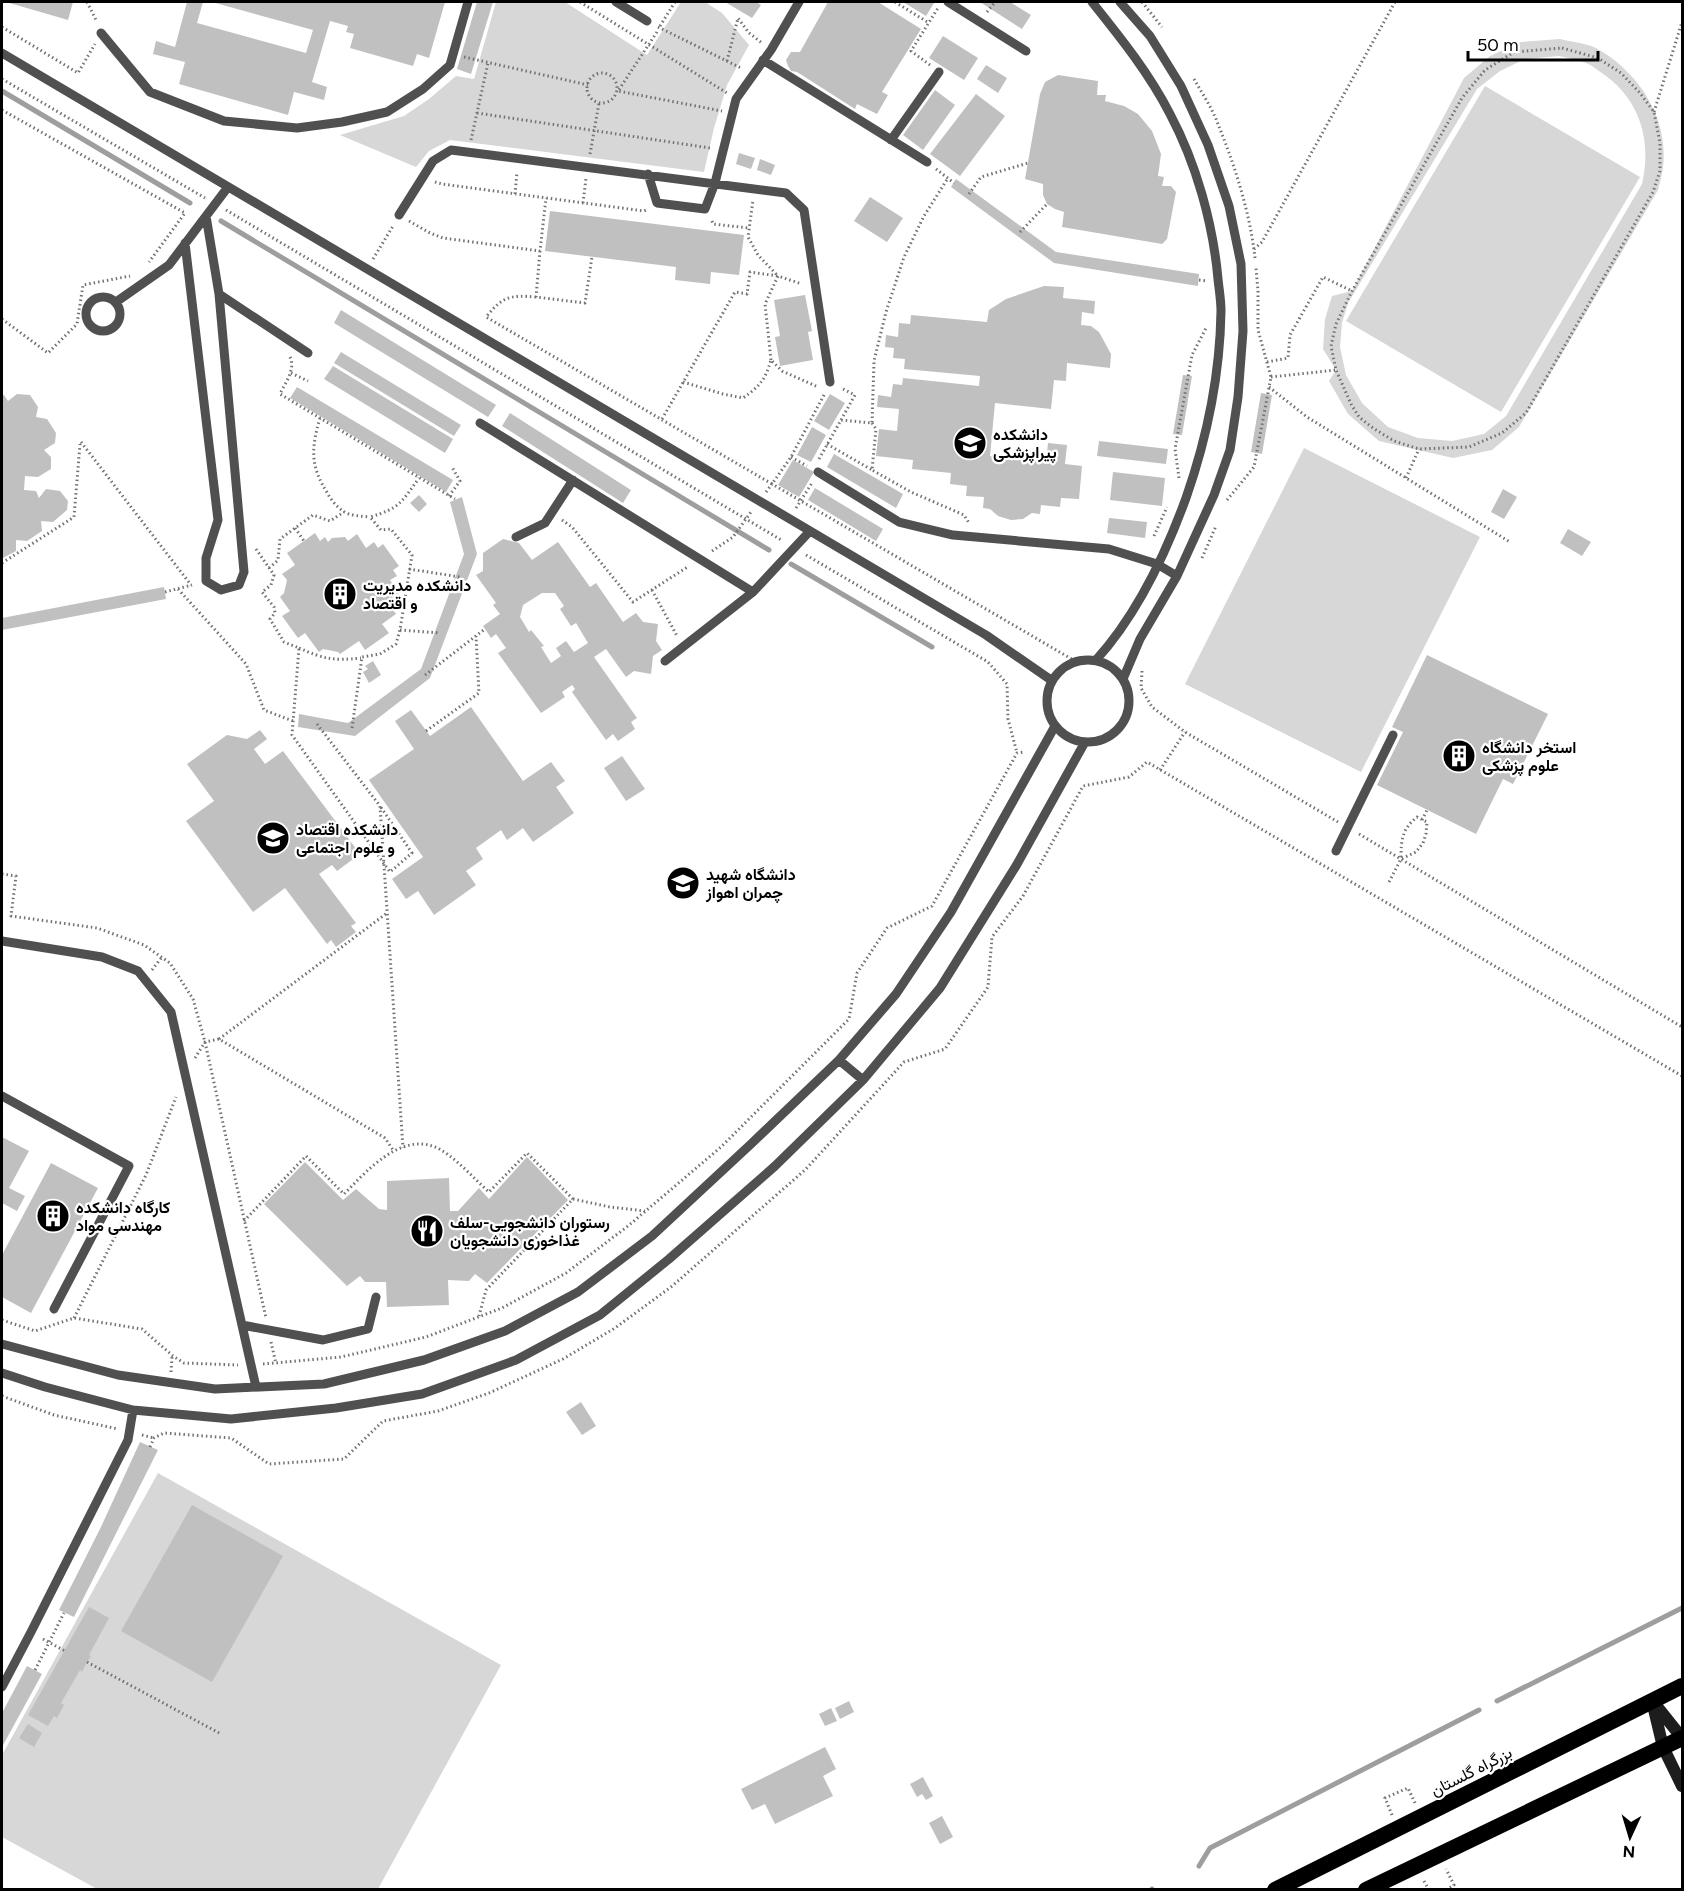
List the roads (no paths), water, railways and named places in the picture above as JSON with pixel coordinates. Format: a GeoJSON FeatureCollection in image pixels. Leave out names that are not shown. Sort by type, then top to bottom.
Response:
{"type":"FeatureCollection","features":[{"type":"Feature","properties":{"kind":"highway","name":"بزرگراه گلستان"},"geometry":{"type":"LineString","coordinates":[[1275,1890],[1683,1686]]}},
{"type":"Feature","properties":{"kind":"highway"},"geometry":{"type":"LineString","coordinates":[[1366,1890],[1682,1738]]}},
{"type":"Feature","properties":{"kind":"main road"},"geometry":{"type":"LineString","coordinates":[[1652,1701],[1682,1738]]}},
{"type":"Feature","properties":{"kind":"main road"},"geometry":{"type":"LineString","coordinates":[[1652,1701],[1663,1747],[1683,1786]]}},
{"type":"Feature","properties":{"kind":"lane"},"geometry":{"type":"LineString","coordinates":[[102,33],[150,92],[224,122],[297,128],[342,122],[387,112],[423,89],[450,65],[468,2]]}},
{"type":"Feature","properties":{"kind":"lane"},"geometry":{"type":"LineString","coordinates":[[616,2],[647,21]]}},
{"type":"Feature","properties":{"kind":"lane"},"geometry":{"type":"LineString","coordinates":[[648,174],[657,203],[705,209],[715,183],[736,99],[771,50],[799,2]]}},
{"type":"Feature","properties":{"kind":"lane"},"geometry":{"type":"LineString","coordinates":[[948,2],[1026,51]]}},
{"type":"Feature","properties":{"kind":"lane"},"geometry":{"type":"LineString","coordinates":[[1092,2],[1134,55],[1170,114],[1197,178],[1215,248],[1221,309],[1216,384],[1199,460],[1177,522],[1144,590],[1114,640],[1096,660]]}},
{"type":"Feature","properties":{"kind":"lane"},"geometry":{"type":"LineString","coordinates":[[1120,2],[1150,36],[1169,66],[1181,86],[1208,145],[1230,206],[1241,264],[1244,331],[1230,450],[1214,495],[1177,576],[1140,639],[1123,679]]}},
{"type":"Feature","properties":{"kind":"lane"},"geometry":{"type":"LineString","coordinates":[[2,53],[986,636],[1051,680]]}},
{"type":"Feature","properties":{"kind":"lane"},"geometry":{"type":"LineString","coordinates":[[764,60],[927,162]]}},
{"type":"Feature","properties":{"kind":"lane"},"geometry":{"type":"LineString","coordinates":[[891,140],[939,72]]}},
{"type":"Feature","properties":{"kind":"lane"},"geometry":{"type":"LineString","coordinates":[[399,215],[433,161],[451,150],[786,193],[804,210],[830,382]]}},
{"type":"Feature","properties":{"kind":"lane"},"geometry":{"type":"LineString","coordinates":[[116,302],[169,265],[228,187]]}},
{"type":"Feature","properties":{"kind":"lane"},"geometry":{"type":"LineString","coordinates":[[185,243],[218,520],[206,558],[206,582],[221,590],[239,585],[244,572],[219,294],[206,216]]}},
{"type":"Feature","properties":{"kind":"lane"},"geometry":{"type":"LineString","coordinates":[[219,294],[308,353]]}},
{"type":"Feature","properties":{"kind":"lane"},"geometry":{"type":"LineString","coordinates":[[480,423],[753,591]]}},
{"type":"Feature","properties":{"kind":"lane"},"geometry":{"type":"LineString","coordinates":[[815,471],[898,522],[953,535],[1109,549],[1157,564],[1177,576]]}},
{"type":"Feature","properties":{"kind":"lane"},"geometry":{"type":"LineString","coordinates":[[516,537],[545,523],[573,480]]}},
{"type":"Feature","properties":{"kind":"lane"},"geometry":{"type":"LineString","coordinates":[[665,661],[753,591],[810,531]]}},
{"type":"Feature","properties":{"kind":"lane"},"geometry":{"type":"LineString","coordinates":[[1083,659],[1096,660],[1108,665],[1123,679],[1129,697],[1128,711],[1122,724],[1100,741],[1085,742],[1071,739],[1059,732],[1051,720],[1046,707],[1046,693],[1051,680],[1059,670],[1083,659]]}},
{"type":"Feature","properties":{"kind":"lane"},"geometry":{"type":"LineString","coordinates":[[2,1344],[118,1375],[215,1389],[324,1384],[424,1360],[505,1331],[579,1292],[652,1236],[839,1060],[896,994],[951,912],[1055,726]]}},
{"type":"Feature","properties":{"kind":"lane"},"geometry":{"type":"LineString","coordinates":[[1336,850],[1393,735]]}},
{"type":"Feature","properties":{"kind":"lane"},"geometry":{"type":"LineString","coordinates":[[2,1372],[45,1387],[133,1410],[231,1419],[336,1408],[422,1394],[516,1360],[600,1316],[775,1166],[863,1080],[940,988],[1016,866],[1085,742]]}},
{"type":"Feature","properties":{"kind":"lane"},"geometry":{"type":"LineString","coordinates":[[2,941],[102,957],[138,971],[171,1012],[256,1387]]}},
{"type":"Feature","properties":{"kind":"lane"},"geometry":{"type":"LineString","coordinates":[[839,1060],[863,1080]]}},
{"type":"Feature","properties":{"kind":"lane"},"geometry":{"type":"LineString","coordinates":[[2,1096],[129,1166],[54,1309]]}},
{"type":"Feature","properties":{"kind":"lane"},"geometry":{"type":"LineString","coordinates":[[242,1325],[323,1340],[368,1329],[376,1297]]}},
{"type":"Feature","properties":{"kind":"lane"},"geometry":{"type":"LineString","coordinates":[[2,1687],[128,1440],[133,1410]]}},
{"type":"Feature","properties":{"kind":"waterway"},"geometry":{"type":"LineString","coordinates":[[2,91],[190,203]]}},
{"type":"Feature","properties":{"kind":"waterway"},"geometry":{"type":"LineString","coordinates":[[221,221],[769,550]]}},
{"type":"Feature","properties":{"kind":"waterway"},"geometry":{"type":"LineString","coordinates":[[791,564],[932,647]]}},
{"type":"Feature","properties":{"kind":"waterway"},"geometry":{"type":"LineString","coordinates":[[1497,1701],[1682,1608]]}},
{"type":"Feature","properties":{"kind":"waterway"},"geometry":{"type":"LineString","coordinates":[[1199,1866],[1210,1848],[1479,1710]]}},
{"type":"Feature","properties":{"kind":"place","name":"دانشکده پیراپزشکی"},"geometry":{"type":"Point","coordinates":[970,443]}},
{"type":"Feature","properties":{"kind":"place","name":"دانشکده مدیریت و اقتصاد"},"geometry":{"type":"Point","coordinates":[340,594]}},
{"type":"Feature","properties":{"kind":"place","name":"استخر دانشگاه علوم پزشکی"},"geometry":{"type":"Point","coordinates":[1459,756]}},
{"type":"Feature","properties":{"kind":"place","name":"دانشکده اقتصاد و علوم اجتماعی"},"geometry":{"type":"Point","coordinates":[273,838]}},
{"type":"Feature","properties":{"kind":"place","name":"دانشگاه شهید چمران اهواز"},"geometry":{"type":"Point","coordinates":[683,883]}},
{"type":"Feature","properties":{"kind":"place","name":"کارگاه دانشکده مهندسی مواد"},"geometry":{"type":"Point","coordinates":[53,1216]}},
{"type":"Feature","properties":{"kind":"place","name":"رستوران دانشجویی-سلف غذاخوری دانشجویان"},"geometry":{"type":"Point","coordinates":[427,1231]}}]}
